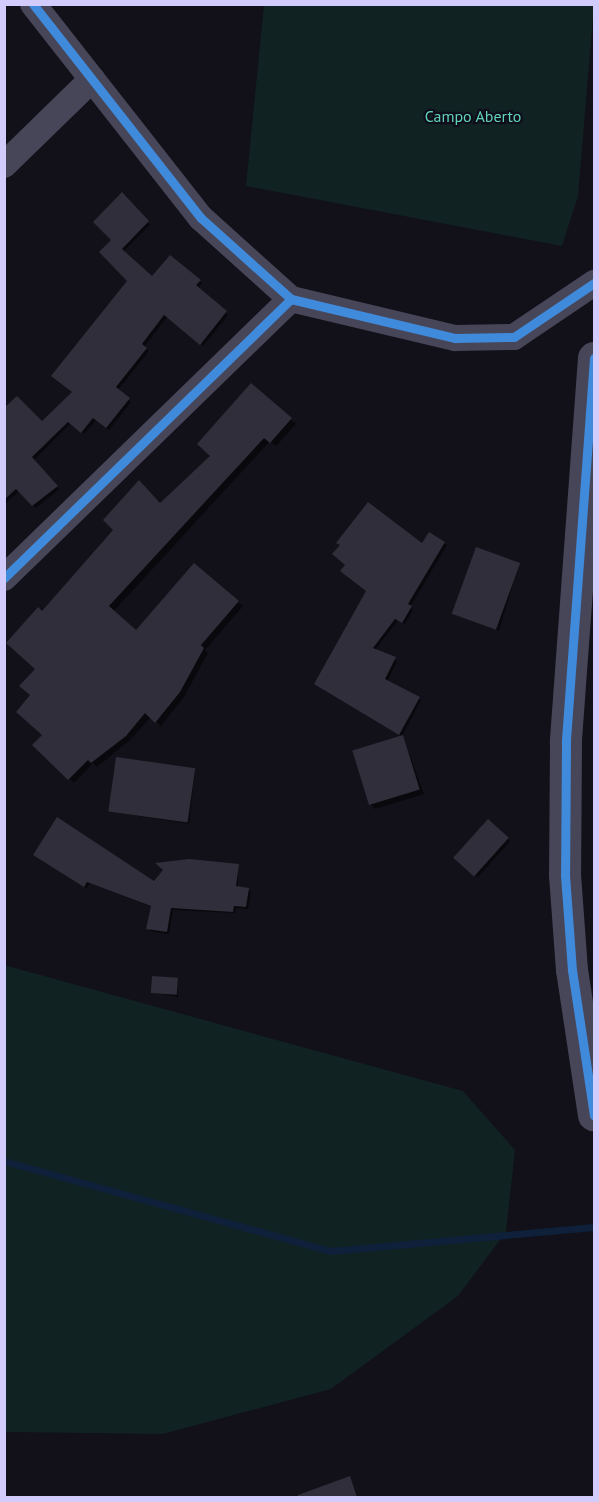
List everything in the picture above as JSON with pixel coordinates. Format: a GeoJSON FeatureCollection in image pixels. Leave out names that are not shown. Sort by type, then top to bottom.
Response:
{"type":"FeatureCollection","features":[{"type":"Feature","properties":{"kind":"street"},"geometry":{"type":"LineString","coordinates":[[33,4],[201,218],[291,300],[455,338],[514,337],[594,283]]}},
{"type":"Feature","properties":{"kind":"street"},"geometry":{"type":"LineString","coordinates":[[4,165],[92,79]]}},
{"type":"Feature","properties":{"kind":"street"},"geometry":{"type":"LineString","coordinates":[[4,578],[291,300]]}},
{"type":"Feature","properties":{"kind":"street"},"geometry":{"type":"LineString","coordinates":[[594,358],[566,742],[565,864],[572,970],[594,1115]]}},
{"type":"Feature","properties":{"kind":"green space","name":"Campo Aberto"},"geometry":{"type":"Polygon","coordinates":[[[264,5],[594,5],[578,196],[562,246],[246,186],[264,5]]]}},
{"type":"Feature","properties":{"kind":"green space"},"geometry":{"type":"Polygon","coordinates":[[[4,965],[463,1091],[515,1150],[506,1232],[458,1296],[331,1389],[163,1434],[5,1432],[4,965]]]}},
{"type":"Feature","properties":{"kind":"building"},"geometry":{"type":"Polygon","coordinates":[[[122,192],[149,221],[122,249],[152,276],[170,255],[201,280],[196,285],[227,311],[200,345],[164,315],[142,344],[147,348],[116,387],[130,398],[106,428],[93,418],[81,433],[68,422],[32,457],[58,486],[32,506],[16,489],[4,500],[4,408],[17,396],[42,421],[72,392],[51,376],[127,281],[99,252],[111,240],[93,222],[122,192]]]}},
{"type":"Feature","properties":{"kind":"building"},"geometry":{"type":"Polygon","coordinates":[[[251,383],[292,418],[270,443],[264,438],[109,606],[136,630],[194,563],[239,601],[201,645],[204,648],[180,692],[155,723],[145,713],[126,736],[91,763],[88,760],[68,780],[32,745],[42,735],[16,712],[30,695],[19,686],[35,669],[6,643],[38,607],[42,611],[113,530],[103,520],[139,480],[160,503],[210,456],[197,444],[251,383]]]}},
{"type":"Feature","properties":{"kind":"building"},"geometry":{"type":"Polygon","coordinates":[[[368,502],[422,543],[429,532],[445,542],[408,604],[412,606],[402,623],[395,619],[373,648],[396,657],[385,679],[420,697],[399,735],[314,684],[366,591],[340,571],[345,565],[332,554],[340,545],[336,543],[368,502]]]}},
{"type":"Feature","properties":{"kind":"building"},"geometry":{"type":"Polygon","coordinates":[[[476,547],[520,563],[496,630],[452,614],[476,547]]]}},
{"type":"Feature","properties":{"kind":"building"},"geometry":{"type":"Polygon","coordinates":[[[403,735],[420,790],[369,805],[352,750],[403,735]]]}},
{"type":"Feature","properties":{"kind":"building"},"geometry":{"type":"Polygon","coordinates":[[[116,757],[195,768],[188,823],[108,811],[116,757]]]}},
{"type":"Feature","properties":{"kind":"building"},"geometry":{"type":"Polygon","coordinates":[[[57,817],[154,881],[163,870],[155,863],[189,859],[239,864],[236,886],[249,888],[246,907],[234,906],[233,912],[171,908],[167,932],[146,929],[151,906],[87,882],[84,887],[33,855],[57,817]]]}},
{"type":"Feature","properties":{"kind":"building"},"geometry":{"type":"Polygon","coordinates":[[[488,819],[509,838],[474,876],[453,858],[488,819]]]}},
{"type":"Feature","properties":{"kind":"building"},"geometry":{"type":"Polygon","coordinates":[[[152,976],[178,978],[177,995],[151,993],[152,976]]]}},
{"type":"Feature","properties":{"kind":"building"},"geometry":{"type":"Polygon","coordinates":[[[350,1476],[357,1497],[298,1497],[298,1495],[350,1476]]]}},
{"type":"Feature","properties":{"kind":"waterway"},"geometry":{"type":"LineString","coordinates":[[4,1161],[330,1251],[594,1227]]}},
{"type":"Feature","properties":{"kind":"cycle path"},"geometry":{"type":"LineString","coordinates":[[33,4],[201,218],[291,299],[455,338],[514,337],[594,283]]}},
{"type":"Feature","properties":{"kind":"cycle path"},"geometry":{"type":"LineString","coordinates":[[4,578],[291,299]]}},
{"type":"Feature","properties":{"kind":"cycle path"},"geometry":{"type":"LineString","coordinates":[[594,358],[566,742],[565,875],[572,970],[594,1115]]}}]}
